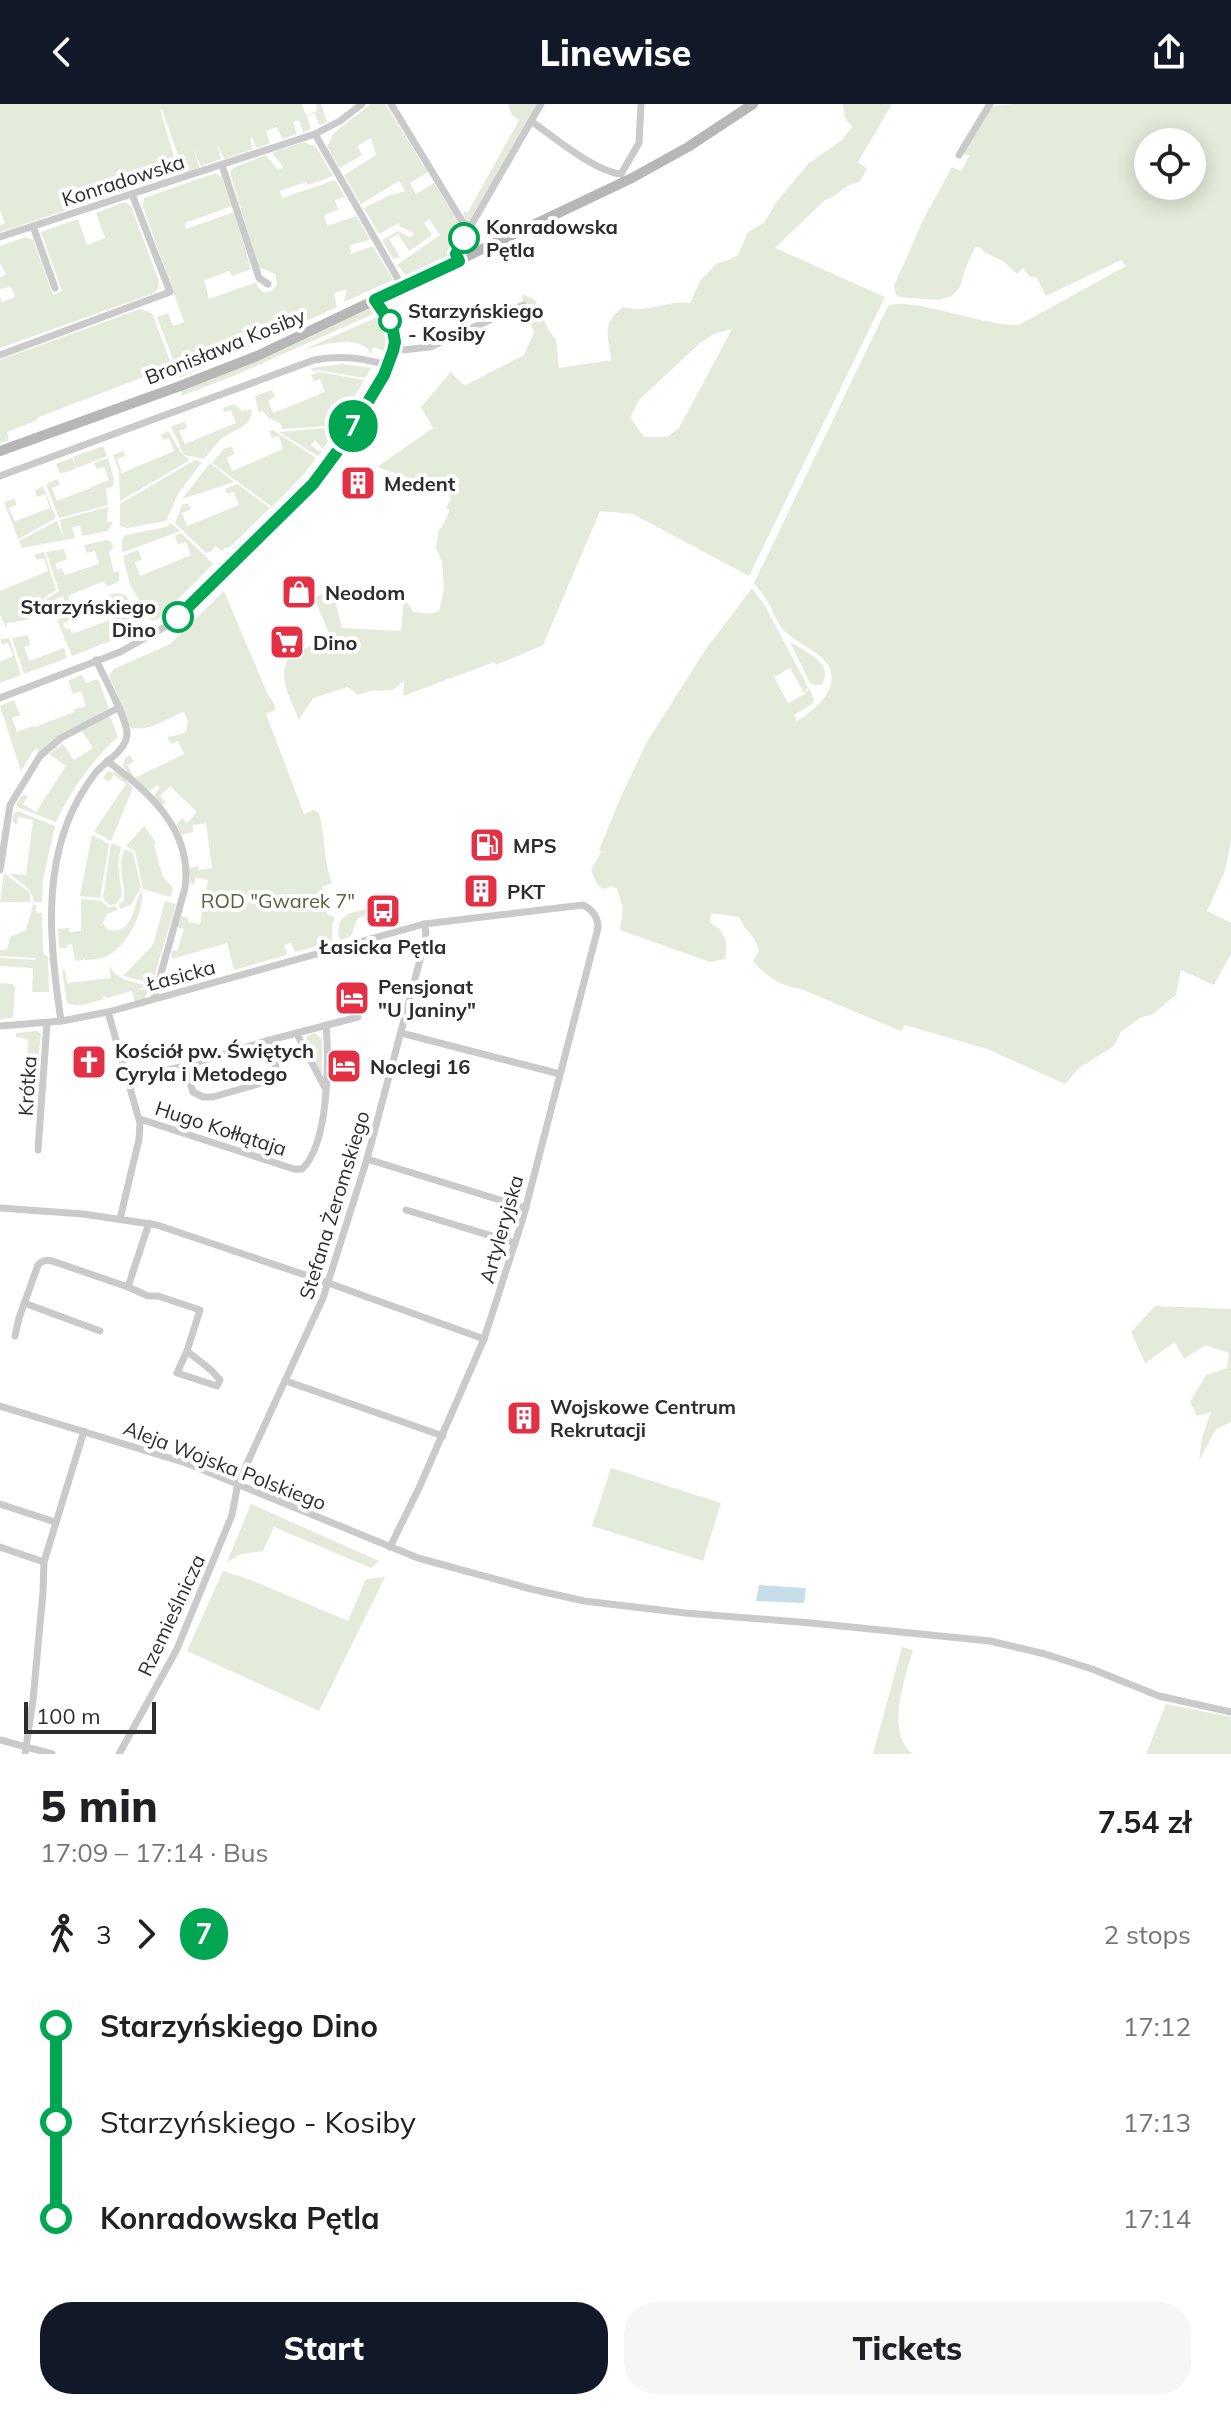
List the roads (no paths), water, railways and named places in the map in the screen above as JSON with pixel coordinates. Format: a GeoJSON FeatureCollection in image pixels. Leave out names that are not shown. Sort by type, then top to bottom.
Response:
{"type":"FeatureCollection","features":[{"type":"Feature","properties":{"kind":"street","name":"Konradowska"},"geometry":{"type":"LineString","coordinates":[[0,237],[315,134],[362,104]]}},
{"type":"Feature","properties":{"kind":"street"},"geometry":{"type":"LineString","coordinates":[[391,104],[462,221],[470,227]]}},
{"type":"Feature","properties":{"kind":"street"},"geometry":{"type":"LineString","coordinates":[[459,261],[456,254],[470,227],[541,104]]}},
{"type":"Feature","properties":{"kind":"street"},"geometry":{"type":"LineString","coordinates":[[531,121],[569,148],[623,178],[639,143],[641,104]]}},
{"type":"Feature","properties":{"kind":"street","name":"Bronisława Kosiby"},"geometry":{"type":"LineString","coordinates":[[0,451],[257,356],[459,261],[688,147],[753,104]]}},
{"type":"Feature","properties":{"kind":"street"},"geometry":{"type":"LineString","coordinates":[[959,155],[990,104]]}},
{"type":"Feature","properties":{"kind":"street"},"geometry":{"type":"LineString","coordinates":[[315,134],[402,286]]}},
{"type":"Feature","properties":{"kind":"street"},"geometry":{"type":"LineString","coordinates":[[222,165],[259,278],[268,284]]}},
{"type":"Feature","properties":{"kind":"street"},"geometry":{"type":"LineString","coordinates":[[0,355],[170,292],[132,194]]}},
{"type":"Feature","properties":{"kind":"street"},"geometry":{"type":"LineString","coordinates":[[33,226],[55,288]]}},
{"type":"Feature","properties":{"kind":"street"},"geometry":{"type":"LineString","coordinates":[[0,698],[142,640],[172,623],[306,491],[335,456],[388,366],[395,342],[392,325],[375,300]]}},
{"type":"Feature","properties":{"kind":"street"},"geometry":{"type":"LineString","coordinates":[[393,351],[430,347],[523,305]]}},
{"type":"Feature","properties":{"kind":"street","name":"Bronisława Kosiby"},"geometry":{"type":"LineString","coordinates":[[0,476],[314,360],[339,356],[388,366]]}},
{"type":"Feature","properties":{"kind":"street"},"geometry":{"type":"LineString","coordinates":[[61,1021],[52,934],[57,853],[78,799],[91,779],[120,749],[126,737],[125,723],[96,660]]}},
{"type":"Feature","properties":{"kind":"street"},"geometry":{"type":"LineString","coordinates":[[0,870],[10,805],[40,756],[61,738],[118,708]]}},
{"type":"Feature","properties":{"kind":"street"},"geometry":{"type":"LineString","coordinates":[[107,761],[147,795],[168,818],[179,836],[184,856],[185,888],[154,998]]}},
{"type":"Feature","properties":{"kind":"street","name":"Artyleryjska"},"geometry":{"type":"LineString","coordinates":[[390,1547],[443,1436],[484,1339],[526,1208],[598,920],[583,905],[424,924]]}},
{"type":"Feature","properties":{"kind":"street","name":"Łasicka"},"geometry":{"type":"LineString","coordinates":[[0,1026],[47,1023],[108,1012],[424,924]]}},
{"type":"Feature","properties":{"kind":"street","name":"Stefana Żeromskiego"},"geometry":{"type":"LineString","coordinates":[[238,1483],[328,1283],[367,1159],[401,1033],[425,941],[424,924]]}},
{"type":"Feature","properties":{"kind":"street"},"geometry":{"type":"LineString","coordinates":[[108,1012],[140,1119],[139,1139],[120,1219]]}},
{"type":"Feature","properties":{"kind":"street","name":"Hugo Kołłątaja"},"geometry":{"type":"LineString","coordinates":[[129,1079],[358,1017]]}},
{"type":"Feature","properties":{"kind":"street","name":"Krótka"},"geometry":{"type":"LineString","coordinates":[[38,1150],[47,1023]]}},
{"type":"Feature","properties":{"kind":"street","name":"Hugo Kołłątaja"},"geometry":{"type":"LineString","coordinates":[[140,1119],[302,1169],[313,1152],[326,1102],[326,1025]]}},
{"type":"Feature","properties":{"kind":"street"},"geometry":{"type":"LineString","coordinates":[[401,1033],[560,1074]]}},
{"type":"Feature","properties":{"kind":"street"},"geometry":{"type":"LineString","coordinates":[[297,1034],[325,1088]]}},
{"type":"Feature","properties":{"kind":"street","name":"Hugo Kołłątaja"},"geometry":{"type":"LineString","coordinates":[[185,1066],[193,1092],[203,1097],[279,1078],[268,1040]]}},
{"type":"Feature","properties":{"kind":"street"},"geometry":{"type":"LineString","coordinates":[[367,1159],[526,1208]]}},
{"type":"Feature","properties":{"kind":"street"},"geometry":{"type":"LineString","coordinates":[[0,1208],[149,1223],[484,1339]]}},
{"type":"Feature","properties":{"kind":"street"},"geometry":{"type":"LineString","coordinates":[[406,1210],[515,1243]]}},
{"type":"Feature","properties":{"kind":"street"},"geometry":{"type":"LineString","coordinates":[[128,1287],[149,1223]]}},
{"type":"Feature","properties":{"kind":"street"},"geometry":{"type":"LineString","coordinates":[[15,1336],[38,1265],[49,1260],[148,1296],[158,1296],[200,1310],[177,1373],[217,1386],[220,1380],[187,1351]]}},
{"type":"Feature","properties":{"kind":"street"},"geometry":{"type":"LineString","coordinates":[[24,1303],[100,1331]]}},
{"type":"Feature","properties":{"kind":"street"},"geometry":{"type":"LineString","coordinates":[[286,1381],[443,1436]]}},
{"type":"Feature","properties":{"kind":"street","name":"Aleja Wojska Polskiego"},"geometry":{"type":"LineString","coordinates":[[0,1406],[176,1460],[436,1564],[584,1601],[990,1641],[1092,1669],[1159,1696],[1231,1712]]}},
{"type":"Feature","properties":{"kind":"street"},"geometry":{"type":"LineString","coordinates":[[26,1750],[44,1562],[84,1431]]}},
{"type":"Feature","properties":{"kind":"street","name":"Rzemieślnicza"},"geometry":{"type":"LineString","coordinates":[[119,1754],[176,1651],[232,1515],[238,1483]]}},
{"type":"Feature","properties":{"kind":"street"},"geometry":{"type":"LineString","coordinates":[[0,1504],[55,1522]]}},
{"type":"Feature","properties":{"kind":"street"},"geometry":{"type":"LineString","coordinates":[[0,1547],[44,1562]]}},
{"type":"Feature","properties":{"kind":"street"},"geometry":{"type":"LineString","coordinates":[[0,1740],[26,1750],[52,1754]]}},
{"type":"Feature","properties":{"kind":"water"},"geometry":{"type":"Polygon","coordinates":[[[759,1585],[806,1588],[804,1603],[756,1601],[759,1585]]]}},
{"type":"Feature","properties":{"kind":"place","name":"Konradowska Pętla"},"geometry":{"type":"Point","coordinates":[464,238]}},
{"type":"Feature","properties":{"kind":"place","name":"Starzyńskiego - Kosiby"},"geometry":{"type":"Point","coordinates":[390,321]}},
{"type":"Feature","properties":{"kind":"place","name":"Medent"},"geometry":{"type":"Point","coordinates":[358,483]}},
{"type":"Feature","properties":{"kind":"place","name":"Neodom"},"geometry":{"type":"Point","coordinates":[299,592]}},
{"type":"Feature","properties":{"kind":"place","name":"Starzyńskiego Dino"},"geometry":{"type":"Point","coordinates":[178,617]}},
{"type":"Feature","properties":{"kind":"place","name":"Dino"},"geometry":{"type":"Point","coordinates":[287,642]}},
{"type":"Feature","properties":{"kind":"place","name":"MPS"},"geometry":{"type":"Point","coordinates":[487,845]}},
{"type":"Feature","properties":{"kind":"place","name":"PKT"},"geometry":{"type":"Point","coordinates":[481,891]}},
{"type":"Feature","properties":{"kind":"place","name":"Łasicka Pętla"},"geometry":{"type":"Point","coordinates":[383,911]}},
{"type":"Feature","properties":{"kind":"place","name":"Pensjonat \"U Janiny\""},"geometry":{"type":"Point","coordinates":[352,998]}},
{"type":"Feature","properties":{"kind":"place","name":"Kościół pw. Świętych Cyryla i Metodego"},"geometry":{"type":"Point","coordinates":[89,1062]}},
{"type":"Feature","properties":{"kind":"place","name":"Noclegi 16"},"geometry":{"type":"Point","coordinates":[344,1066]}},
{"type":"Feature","properties":{"kind":"place","name":"Wojskowe Centrum Rekrutacji"},"geometry":{"type":"Point","coordinates":[524,1418]}},
{"type":"Feature","properties":{"kind":"park label","name":"ROD \"Gwarek 7\""},"geometry":{"type":"Point","coordinates":[278,900]}}]}
